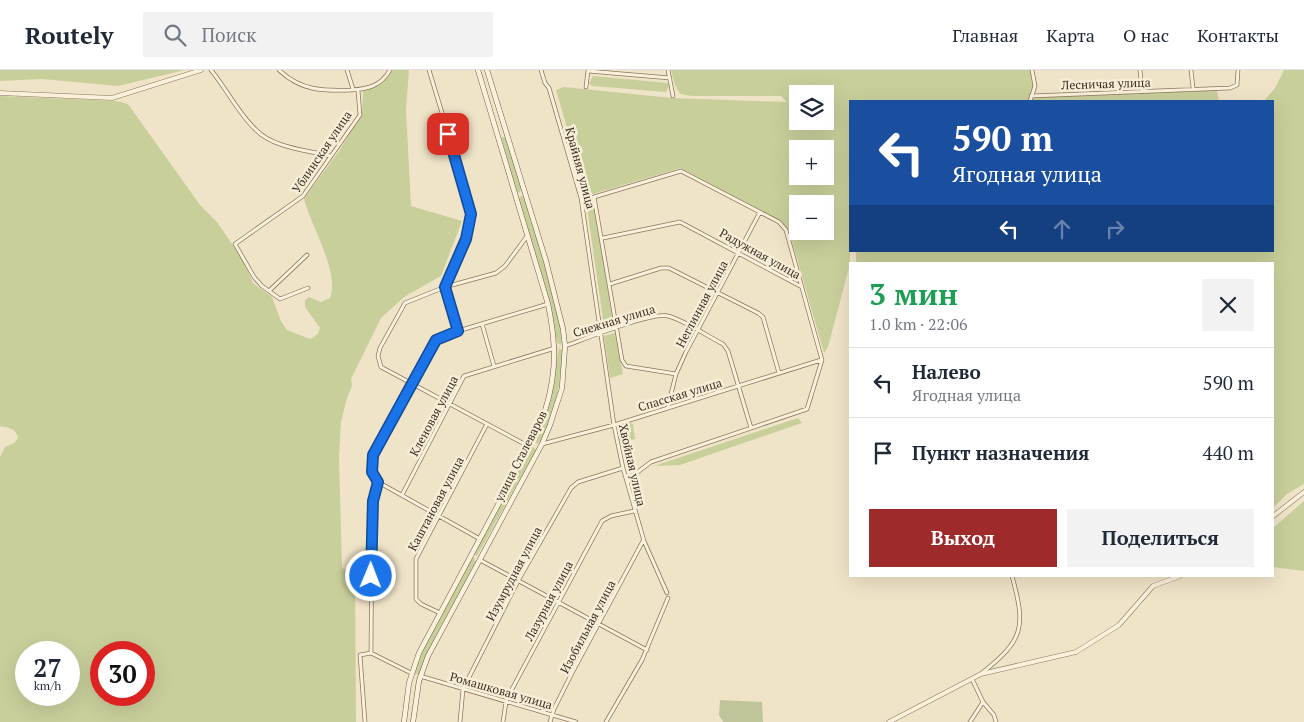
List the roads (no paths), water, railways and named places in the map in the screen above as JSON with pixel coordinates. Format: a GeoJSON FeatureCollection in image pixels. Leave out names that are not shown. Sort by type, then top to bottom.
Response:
{"type":"FeatureCollection","features":[{"type":"Feature","properties":{"kind":"main road","name":"улица Сталеваров"},"geometry":{"type":"LineString","coordinates":[[404,722],[411,673],[419,653],[530,445],[551,392],[555,347],[548,304],[478,70]]}},
{"type":"Feature","properties":{"kind":"main road","name":"улица Сталеваров"},"geometry":{"type":"LineString","coordinates":[[414,722],[420,676],[438,635],[540,446],[550,425],[562,388],[565,346],[557,302],[487,70]]}},
{"type":"Feature","properties":{"kind":"main road"},"geometry":{"type":"LineString","coordinates":[[498,137],[507,135]]}},
{"type":"Feature","properties":{"kind":"main road"},"geometry":{"type":"LineString","coordinates":[[516,195],[524,192]]}},
{"type":"Feature","properties":{"kind":"main road"},"geometry":{"type":"LineString","coordinates":[[555,347],[565,346]]}},
{"type":"Feature","properties":{"kind":"main road"},"geometry":{"type":"LineString","coordinates":[[530,445],[540,446]]}},
{"type":"Feature","properties":{"kind":"main road"},"geometry":{"type":"LineString","coordinates":[[471,555],[479,559]]}},
{"type":"Feature","properties":{"kind":"main road"},"geometry":{"type":"LineString","coordinates":[[411,673],[420,676]]}},
{"type":"Feature","properties":{"kind":"street"},"geometry":{"type":"LineString","coordinates":[[0,93],[112,98],[201,70]]}},
{"type":"Feature","properties":{"kind":"street"},"geometry":{"type":"LineString","coordinates":[[211,70],[252,127],[262,135],[283,145],[330,156]]}},
{"type":"Feature","properties":{"kind":"street"},"geometry":{"type":"LineString","coordinates":[[279,70],[295,82],[309,88],[325,91],[358,90],[378,83],[390,70]]}},
{"type":"Feature","properties":{"kind":"street"},"geometry":{"type":"LineString","coordinates":[[347,70],[353,90]]}},
{"type":"Feature","properties":{"kind":"street"},"geometry":{"type":"LineString","coordinates":[[429,70],[470,208],[466,239],[445,287],[458,331]]}},
{"type":"Feature","properties":{"kind":"street","name":"Крайняя улица"},"geometry":{"type":"LineString","coordinates":[[541,70],[545,83],[549,88],[581,198],[602,334]]}},
{"type":"Feature","properties":{"kind":"street"},"geometry":{"type":"LineString","coordinates":[[668,70],[673,96]]}},
{"type":"Feature","properties":{"kind":"street"},"geometry":{"type":"LineString","coordinates":[[1030,100],[1035,86],[1032,70]]}},
{"type":"Feature","properties":{"kind":"street"},"geometry":{"type":"LineString","coordinates":[[1140,70],[1142,90]]}},
{"type":"Feature","properties":{"kind":"street"},"geometry":{"type":"LineString","coordinates":[[1191,70],[1193,88]]}},
{"type":"Feature","properties":{"kind":"street","name":"Лесничая улица"},"geometry":{"type":"LineString","coordinates":[[1030,96],[1142,90],[1230,88],[1237,85],[1238,70]]}},
{"type":"Feature","properties":{"kind":"street"},"geometry":{"type":"LineString","coordinates":[[586,87],[588,71],[670,78]]}},
{"type":"Feature","properties":{"kind":"street","name":"Ублинская улица"},"geometry":{"type":"LineString","coordinates":[[270,290],[254,277],[235,247],[239,240],[300,200],[360,116],[358,90]]}},
{"type":"Feature","properties":{"kind":"street"},"geometry":{"type":"LineString","coordinates":[[581,198],[594,197],[681,171],[779,222],[786,230],[800,286]]}},
{"type":"Feature","properties":{"kind":"street"},"geometry":{"type":"LineString","coordinates":[[594,197],[603,238],[616,328],[626,366],[676,374]]}},
{"type":"Feature","properties":{"kind":"street","name":"Неглинная улица"},"geometry":{"type":"LineString","coordinates":[[668,407],[676,374],[760,212]]}},
{"type":"Feature","properties":{"kind":"street","name":"Радужная улица"},"geometry":{"type":"LineString","coordinates":[[603,238],[667,223],[680,222],[739,252],[800,286],[822,360]]}},
{"type":"Feature","properties":{"kind":"street"},"geometry":{"type":"LineString","coordinates":[[528,235],[505,266],[496,273],[445,287],[405,302],[380,348],[378,356],[381,366],[530,445]]}},
{"type":"Feature","properties":{"kind":"street"},"geometry":{"type":"LineString","coordinates":[[308,256],[270,290],[280,298],[308,288]]}},
{"type":"Feature","properties":{"kind":"street"},"geometry":{"type":"LineString","coordinates":[[610,284],[661,268],[669,268],[763,317],[779,374]]}},
{"type":"Feature","properties":{"kind":"street"},"geometry":{"type":"LineString","coordinates":[[480,539],[378,482],[372,472],[373,455],[436,340],[458,331],[548,304]]}},
{"type":"Feature","properties":{"kind":"street","name":"Снежная улица"},"geometry":{"type":"LineString","coordinates":[[565,346],[616,328],[667,316],[723,344],[728,351],[751,428]]}},
{"type":"Feature","properties":{"kind":"street"},"geometry":{"type":"LineString","coordinates":[[482,324],[494,366]]}},
{"type":"Feature","properties":{"kind":"street","name":"Хвойная улица"},"geometry":{"type":"LineString","coordinates":[[602,334],[614,425],[623,468],[644,541],[668,596],[647,650],[606,722]]}},
{"type":"Feature","properties":{"kind":"street","name":"Кленовая улица"},"geometry":{"type":"LineString","coordinates":[[402,495],[464,376],[555,347]]}},
{"type":"Feature","properties":{"kind":"street"},"geometry":{"type":"LineString","coordinates":[[628,482],[631,476],[651,462],[807,409],[822,360]]}},
{"type":"Feature","properties":{"kind":"street","name":"Спасская улица"},"geometry":{"type":"LineString","coordinates":[[540,446],[822,360]]}},
{"type":"Feature","properties":{"kind":"street","name":"Каштановая улица"},"geometry":{"type":"LineString","coordinates":[[440,612],[421,604],[416,599],[415,566],[419,553],[488,424]]}},
{"type":"Feature","properties":{"kind":"street","name":"Изумрудная улица"},"geometry":{"type":"LineString","coordinates":[[460,722],[463,689],[518,581],[571,488],[578,482],[623,468]]}},
{"type":"Feature","properties":{"kind":"street"},"geometry":{"type":"LineString","coordinates":[[371,653],[372,512],[378,482]]}},
{"type":"Feature","properties":{"kind":"street"},"geometry":{"type":"LineString","coordinates":[[1274,515],[1304,492]]}},
{"type":"Feature","properties":{"kind":"street","name":"Лазурная улица"},"geometry":{"type":"LineString","coordinates":[[503,722],[506,702],[557,602],[602,521],[611,516],[634,511]]}},
{"type":"Feature","properties":{"kind":"street","name":"Изобильная улица"},"geometry":{"type":"LineString","coordinates":[[550,722],[599,624],[644,541]]}},
{"type":"Feature","properties":{"kind":"street"},"geometry":{"type":"LineString","coordinates":[[479,559],[647,650]]}},
{"type":"Feature","properties":{"kind":"street"},"geometry":{"type":"LineString","coordinates":[[888,722],[981,674],[1005,655],[1018,634],[1021,616],[1012,577]]}},
{"type":"Feature","properties":{"kind":"street"},"geometry":{"type":"LineString","coordinates":[[981,674],[1076,652],[1119,625],[1153,586],[1177,577]]}},
{"type":"Feature","properties":{"kind":"street"},"geometry":{"type":"LineString","coordinates":[[365,722],[360,656],[371,653],[411,673]]}},
{"type":"Feature","properties":{"kind":"street","name":"Ромашковая улица"},"geometry":{"type":"LineString","coordinates":[[420,676],[576,722]]}},
{"type":"Feature","properties":{"kind":"street"},"geometry":{"type":"LineString","coordinates":[[972,679],[983,702],[994,715],[996,722]]}},
{"type":"Feature","properties":{"kind":"street"},"geometry":{"type":"LineString","coordinates":[[970,722],[983,702]]}}]}
